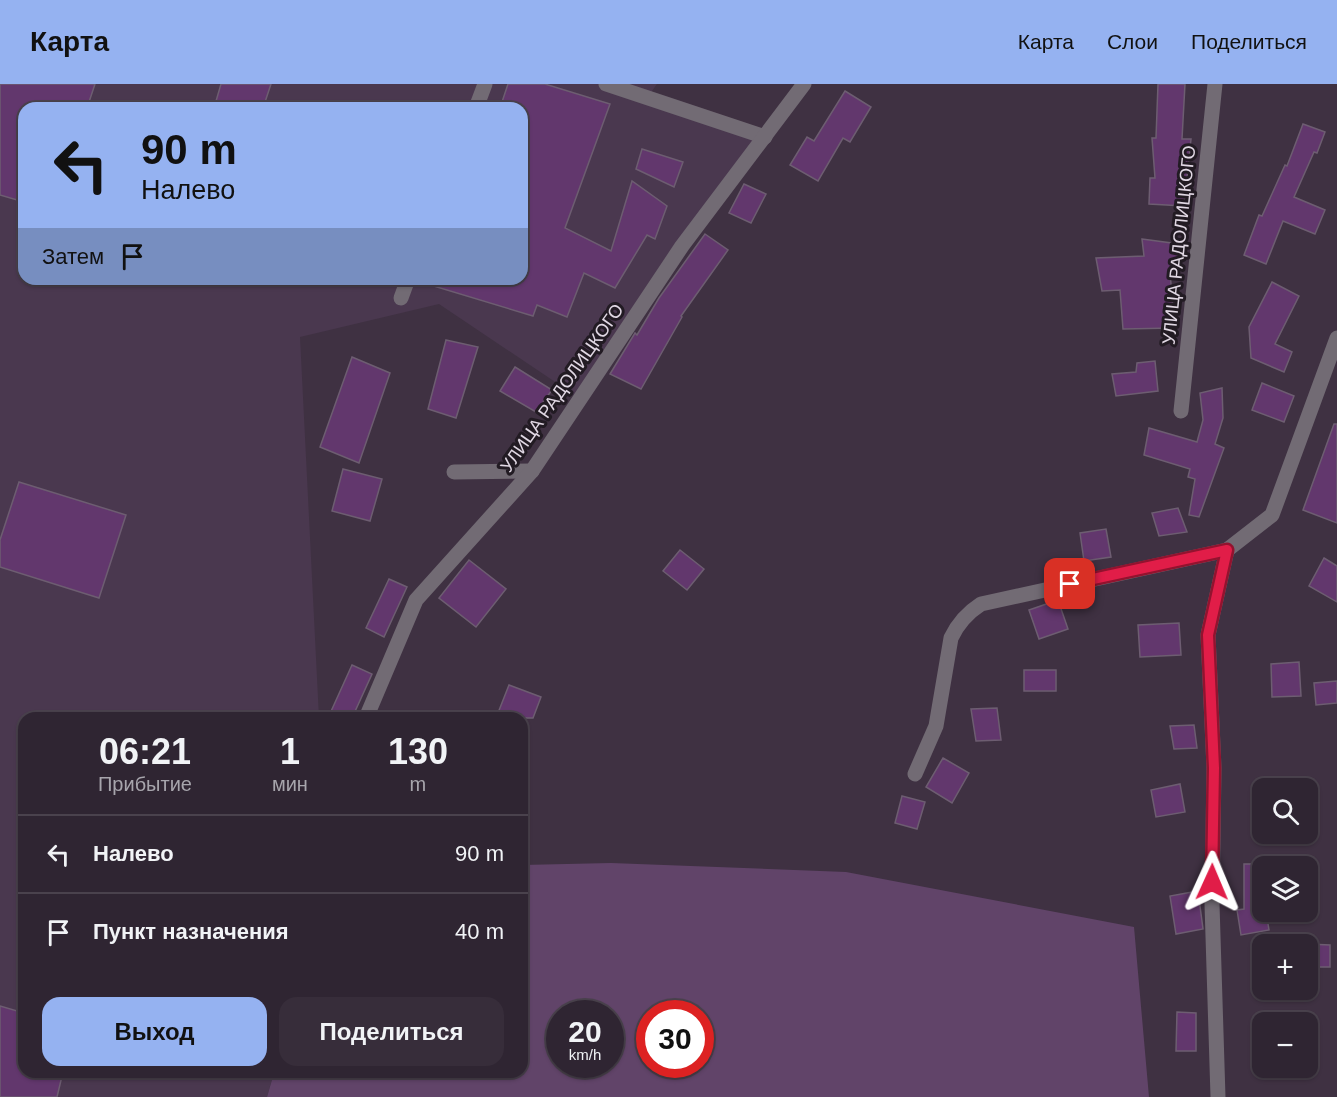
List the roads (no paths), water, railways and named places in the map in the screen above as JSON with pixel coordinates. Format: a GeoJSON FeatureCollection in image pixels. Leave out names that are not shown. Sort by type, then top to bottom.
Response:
{"type":"FeatureCollection","features":[{"type":"Feature","properties":{"kind":"street"},"geometry":{"type":"LineString","coordinates":[[478,102],[485,84]]}},
{"type":"Feature","properties":{"kind":"street"},"geometry":{"type":"LineString","coordinates":[[606,84],[765,136]]}},
{"type":"Feature","properties":{"kind":"street","name":"УЛИЦА РАДОЛИЦКОГО"},"geometry":{"type":"LineString","coordinates":[[369,712],[416,600],[532,471],[682,246],[804,84]]}},
{"type":"Feature","properties":{"kind":"street","name":"УЛИЦА РАДОЛИЦКОГО"},"geometry":{"type":"LineString","coordinates":[[1182,411],[1215,84]]}},
{"type":"Feature","properties":{"kind":"street"},"geometry":{"type":"LineString","coordinates":[[401,298],[406,285]]}},
{"type":"Feature","properties":{"kind":"street"},"geometry":{"type":"LineString","coordinates":[[915,774],[936,726],[951,638],[957,625],[969,612],[981,604],[1227,550],[1272,515],[1337,339]]}},
{"type":"Feature","properties":{"kind":"street"},"geometry":{"type":"LineString","coordinates":[[454,472],[532,471]]}},
{"type":"Feature","properties":{"kind":"street"},"geometry":{"type":"LineString","coordinates":[[1218,1097],[1212,904],[1214,768],[1208,635],[1227,550]]}}]}
